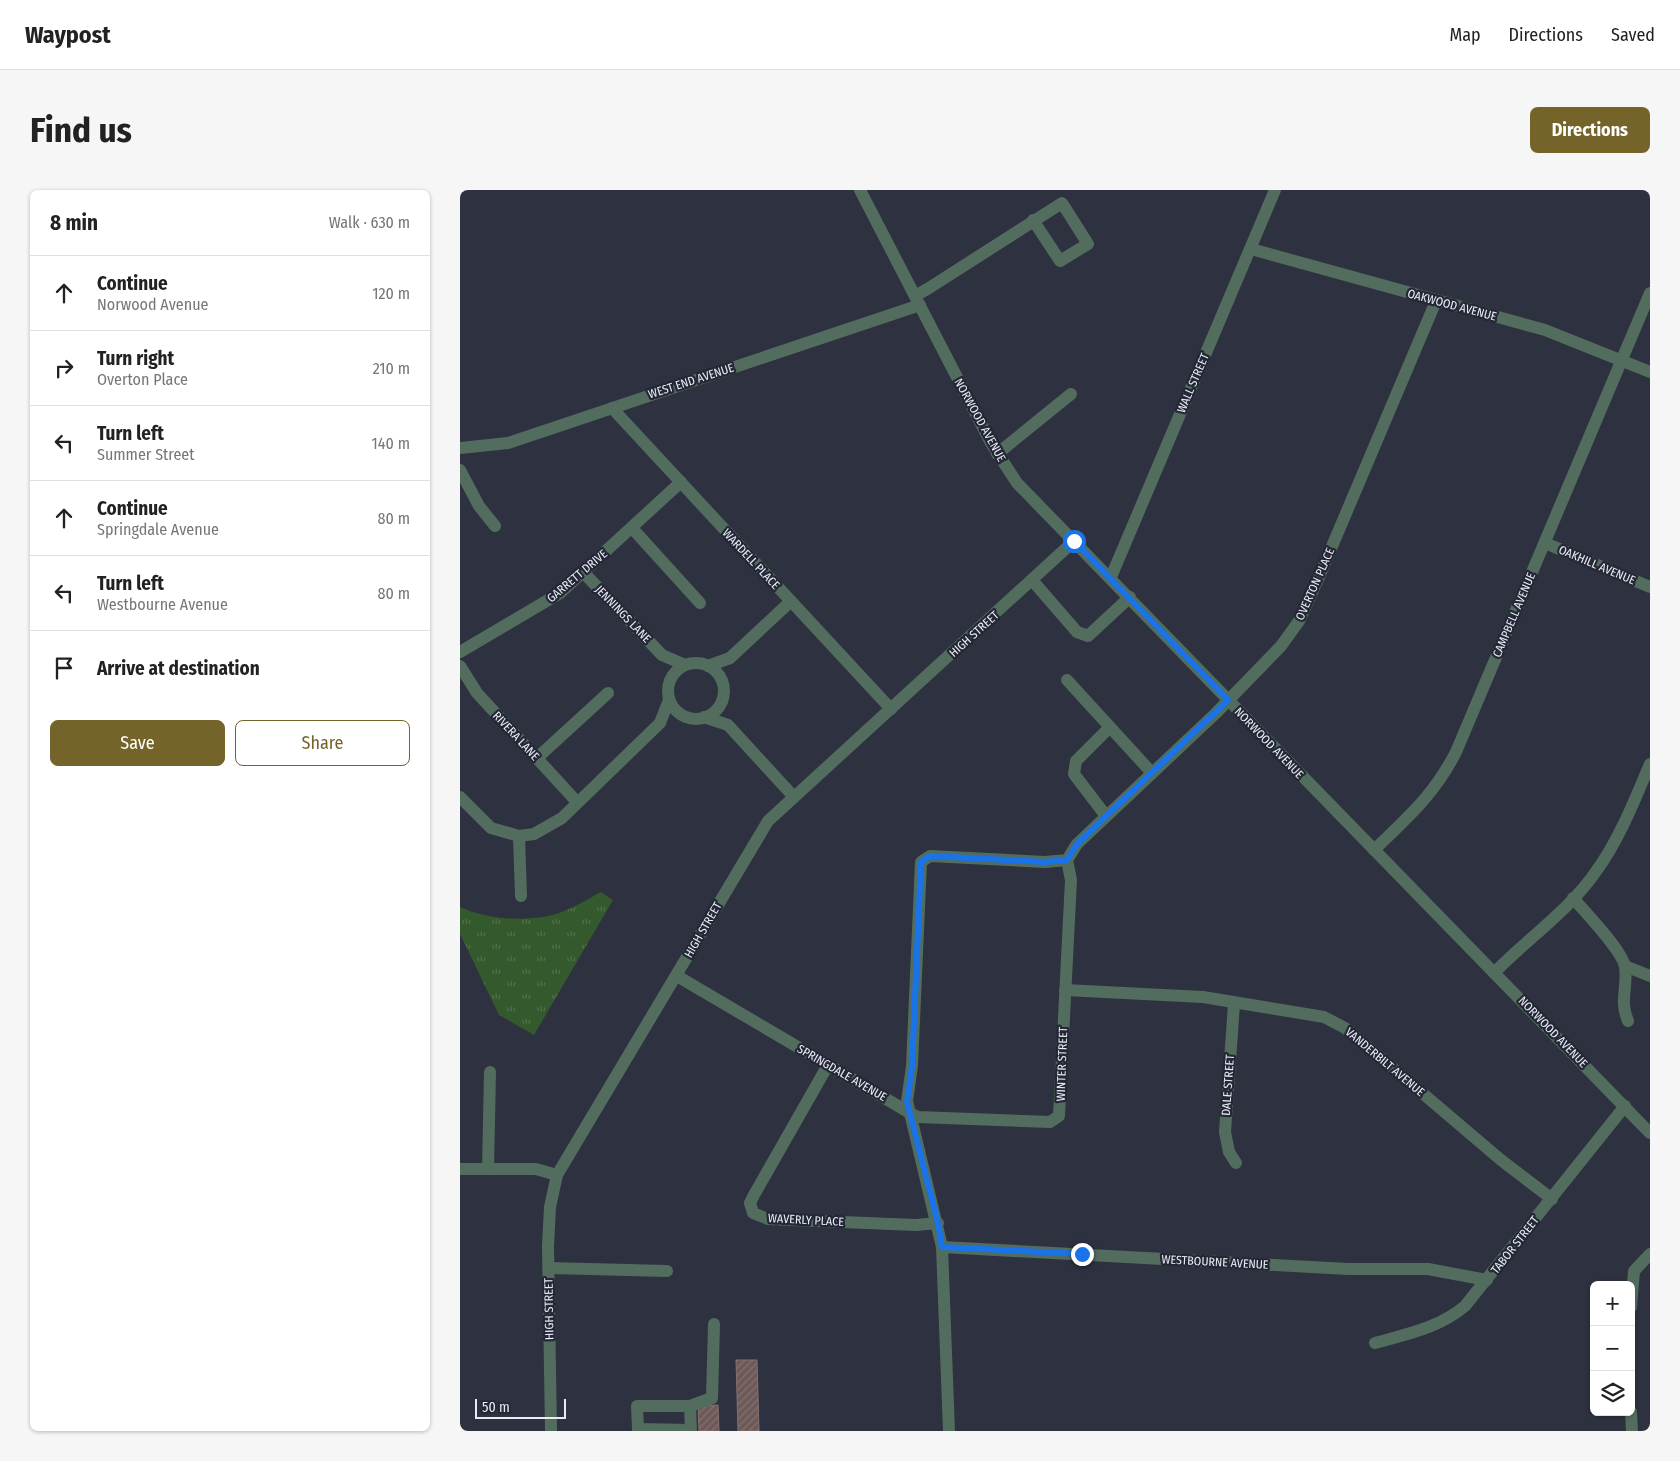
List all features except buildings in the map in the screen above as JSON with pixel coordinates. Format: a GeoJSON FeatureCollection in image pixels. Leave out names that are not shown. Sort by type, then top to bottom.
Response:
{"type":"FeatureCollection","features":[{"type":"Feature","properties":{"kind":"street","name":"NORWOOD AVENUE"},"geometry":{"type":"LineString","coordinates":[[860,190],[997,454],[1017,483],[1111,577],[1228,700],[1650,1133]]}},
{"type":"Feature","properties":{"kind":"street","name":"WALL STREET"},"geometry":{"type":"LineString","coordinates":[[1111,577],[1275,190]]}},
{"type":"Feature","properties":{"kind":"street","name":"WEST END AVENUE"},"geometry":{"type":"LineString","coordinates":[[460,448],[508,443],[917,301],[1033,220],[1062,203],[1088,244],[1060,261],[1033,220]]}},
{"type":"Feature","properties":{"kind":"street","name":"OAKWOOD AVENUE"},"geometry":{"type":"LineString","coordinates":[[1251,249],[1545,330],[1650,372]]}},
{"type":"Feature","properties":{"kind":"street","name":"CAMPBELL AVENUE"},"geometry":{"type":"LineString","coordinates":[[1374,850],[1428,797],[1446,772],[1650,293]]}},
{"type":"Feature","properties":{"kind":"street","name":"OVERTON PLACE"},"geometry":{"type":"LineString","coordinates":[[1067,860],[1077,844],[1228,700],[1281,646],[1300,621],[1436,301]]}},
{"type":"Feature","properties":{"kind":"street"},"geometry":{"type":"LineString","coordinates":[[997,454],[1072,394]]}},
{"type":"Feature","properties":{"kind":"street","name":"WARDELL PLACE"},"geometry":{"type":"LineString","coordinates":[[612,408],[891,709]]}},
{"type":"Feature","properties":{"kind":"street"},"geometry":{"type":"LineString","coordinates":[[460,470],[479,506],[495,526]]}},
{"type":"Feature","properties":{"kind":"street","name":"GARRETT DRIVE"},"geometry":{"type":"LineString","coordinates":[[460,652],[538,608],[560,593],[584,573],[680,482]]}},
{"type":"Feature","properties":{"kind":"street"},"geometry":{"type":"LineString","coordinates":[[632,528],[700,603]]}},
{"type":"Feature","properties":{"kind":"street","name":"HIGH STREET"},"geometry":{"type":"LineString","coordinates":[[551,1431],[550,1207],[557,1176],[768,821],[1074,541]]}},
{"type":"Feature","properties":{"kind":"street","name":"OAKHILL AVENUE"},"geometry":{"type":"LineString","coordinates":[[1545,543],[1650,587]]}},
{"type":"Feature","properties":{"kind":"street","name":"JENNINGS LANE"},"geometry":{"type":"LineString","coordinates":[[584,573],[662,654],[685,665]]}},
{"type":"Feature","properties":{"kind":"street"},"geometry":{"type":"LineString","coordinates":[[1032,580],[1077,632],[1088,636],[1130,597]]}},
{"type":"Feature","properties":{"kind":"street"},"geometry":{"type":"LineString","coordinates":[[708,666],[730,658],[790,601]]}},
{"type":"Feature","properties":{"kind":"street","name":"JENNINGS LANE"},"geometry":{"type":"LineString","coordinates":[[662,654],[670,679]]}},
{"type":"Feature","properties":{"kind":"street"},"geometry":{"type":"LineString","coordinates":[[704,718],[711,714],[721,702],[723,695],[722,681],[730,658]]}},
{"type":"Feature","properties":{"kind":"street"},"geometry":{"type":"LineString","coordinates":[[460,797],[491,828],[519,836],[534,834],[546,829],[562,818],[660,723],[669,700],[668,686],[674,673],[685,665],[701,663],[714,670],[722,681]]}},
{"type":"Feature","properties":{"kind":"street","name":"RIVERA LANE"},"geometry":{"type":"LineString","coordinates":[[460,666],[476,693],[577,802]]}},
{"type":"Feature","properties":{"kind":"street"},"geometry":{"type":"LineString","coordinates":[[1068,680],[1152,773]]}},
{"type":"Feature","properties":{"kind":"street"},"geometry":{"type":"LineString","coordinates":[[537,758],[608,692]]}},
{"type":"Feature","properties":{"kind":"street"},"geometry":{"type":"LineString","coordinates":[[669,700],[678,712],[684,716]]}},
{"type":"Feature","properties":{"kind":"street"},"geometry":{"type":"LineString","coordinates":[[721,702],[728,726],[794,797]]}},
{"type":"Feature","properties":{"kind":"street"},"geometry":{"type":"LineString","coordinates":[[660,723],[684,716],[704,718],[728,726]]}},
{"type":"Feature","properties":{"kind":"street"},"geometry":{"type":"LineString","coordinates":[[1106,816],[1074,774],[1076,761],[1110,728]]}},
{"type":"Feature","properties":{"kind":"street"},"geometry":{"type":"LineString","coordinates":[[1494,972],[1573,898],[1597,870],[1610,849],[1650,764]]}},
{"type":"Feature","properties":{"kind":"street"},"geometry":{"type":"LineString","coordinates":[[519,836],[521,896]]}},
{"type":"Feature","properties":{"kind":"street"},"geometry":{"type":"LineString","coordinates":[[949,1431],[942,1247],[938,1223],[907,1102],[912,1056],[920,869],[924,859],[930,856],[1045,862],[1067,860]]}},
{"type":"Feature","properties":{"kind":"street","name":"WINTER STREET"},"geometry":{"type":"LineString","coordinates":[[910,1113],[918,1116],[1054,1121],[1060,1112],[1071,880],[1067,860]]}},
{"type":"Feature","properties":{"kind":"street"},"geometry":{"type":"LineString","coordinates":[[1573,898],[1619,954],[1625,966],[1623,1008],[1628,1021]]}},
{"type":"Feature","properties":{"kind":"street"},"geometry":{"type":"LineString","coordinates":[[1625,966],[1650,976]]}},
{"type":"Feature","properties":{"kind":"street","name":"SPRINGDALE AVENUE"},"geometry":{"type":"LineString","coordinates":[[677,976],[910,1113]]}},
{"type":"Feature","properties":{"kind":"street","name":"VANDERBILT AVENUE"},"geometry":{"type":"LineString","coordinates":[[1065,990],[1178,995],[1312,1014],[1334,1021],[1374,1052],[1501,1160],[1552,1198]]}},
{"type":"Feature","properties":{"kind":"street","name":"DALE STREET"},"geometry":{"type":"LineString","coordinates":[[1234,1004],[1225,1132],[1229,1152],[1236,1163]]}},
{"type":"Feature","properties":{"kind":"street","name":"WAVERLY PLACE"},"geometry":{"type":"LineString","coordinates":[[828,1066],[754,1195],[750,1203],[753,1213],[768,1219],[916,1225],[938,1223]]}},
{"type":"Feature","properties":{"kind":"street"},"geometry":{"type":"LineString","coordinates":[[488,1169],[490,1072]]}},
{"type":"Feature","properties":{"kind":"street","name":"TABOR STREET"},"geometry":{"type":"LineString","coordinates":[[1375,1343],[1421,1330],[1446,1320],[1465,1306],[1625,1106]]}},
{"type":"Feature","properties":{"kind":"street"},"geometry":{"type":"LineString","coordinates":[[460,1169],[536,1169],[557,1176]]}},
{"type":"Feature","properties":{"kind":"street","name":"WESTBOURNE AVENUE"},"geometry":{"type":"LineString","coordinates":[[942,1247],[1348,1269],[1428,1269],[1487,1280]]}},
{"type":"Feature","properties":{"kind":"street"},"geometry":{"type":"LineString","coordinates":[[1633,1281],[1634,1271],[1650,1254]]}},
{"type":"Feature","properties":{"kind":"street"},"geometry":{"type":"LineString","coordinates":[[549,1268],[667,1271]]}},
{"type":"Feature","properties":{"kind":"street"},"geometry":{"type":"LineString","coordinates":[[690,1406],[690,1431],[638,1429],[637,1406],[690,1406],[712,1398],[714,1324]]}},
{"type":"Feature","properties":{"kind":"street"},"geometry":{"type":"LineString","coordinates":[[1631,1416],[1632,1431]]}},
{"type":"Feature","properties":{"kind":"green space"},"geometry":{"type":"Polygon","coordinates":[[[601,892],[613,900],[534,1035],[499,1015],[460,934],[460,907],[493,917],[517,919],[541,917],[565,911],[601,892]]]}},
{"type":"Feature","properties":{"kind":"route"},"geometry":{"type":"LineString","coordinates":[[1074,541],[1213,682],[1228,700],[1216,714],[1077,844],[1067,860],[1045,862],[930,856],[921,862],[918,892],[912,1066],[907,1102],[938,1223],[942,1247],[1082,1254]]}}]}
